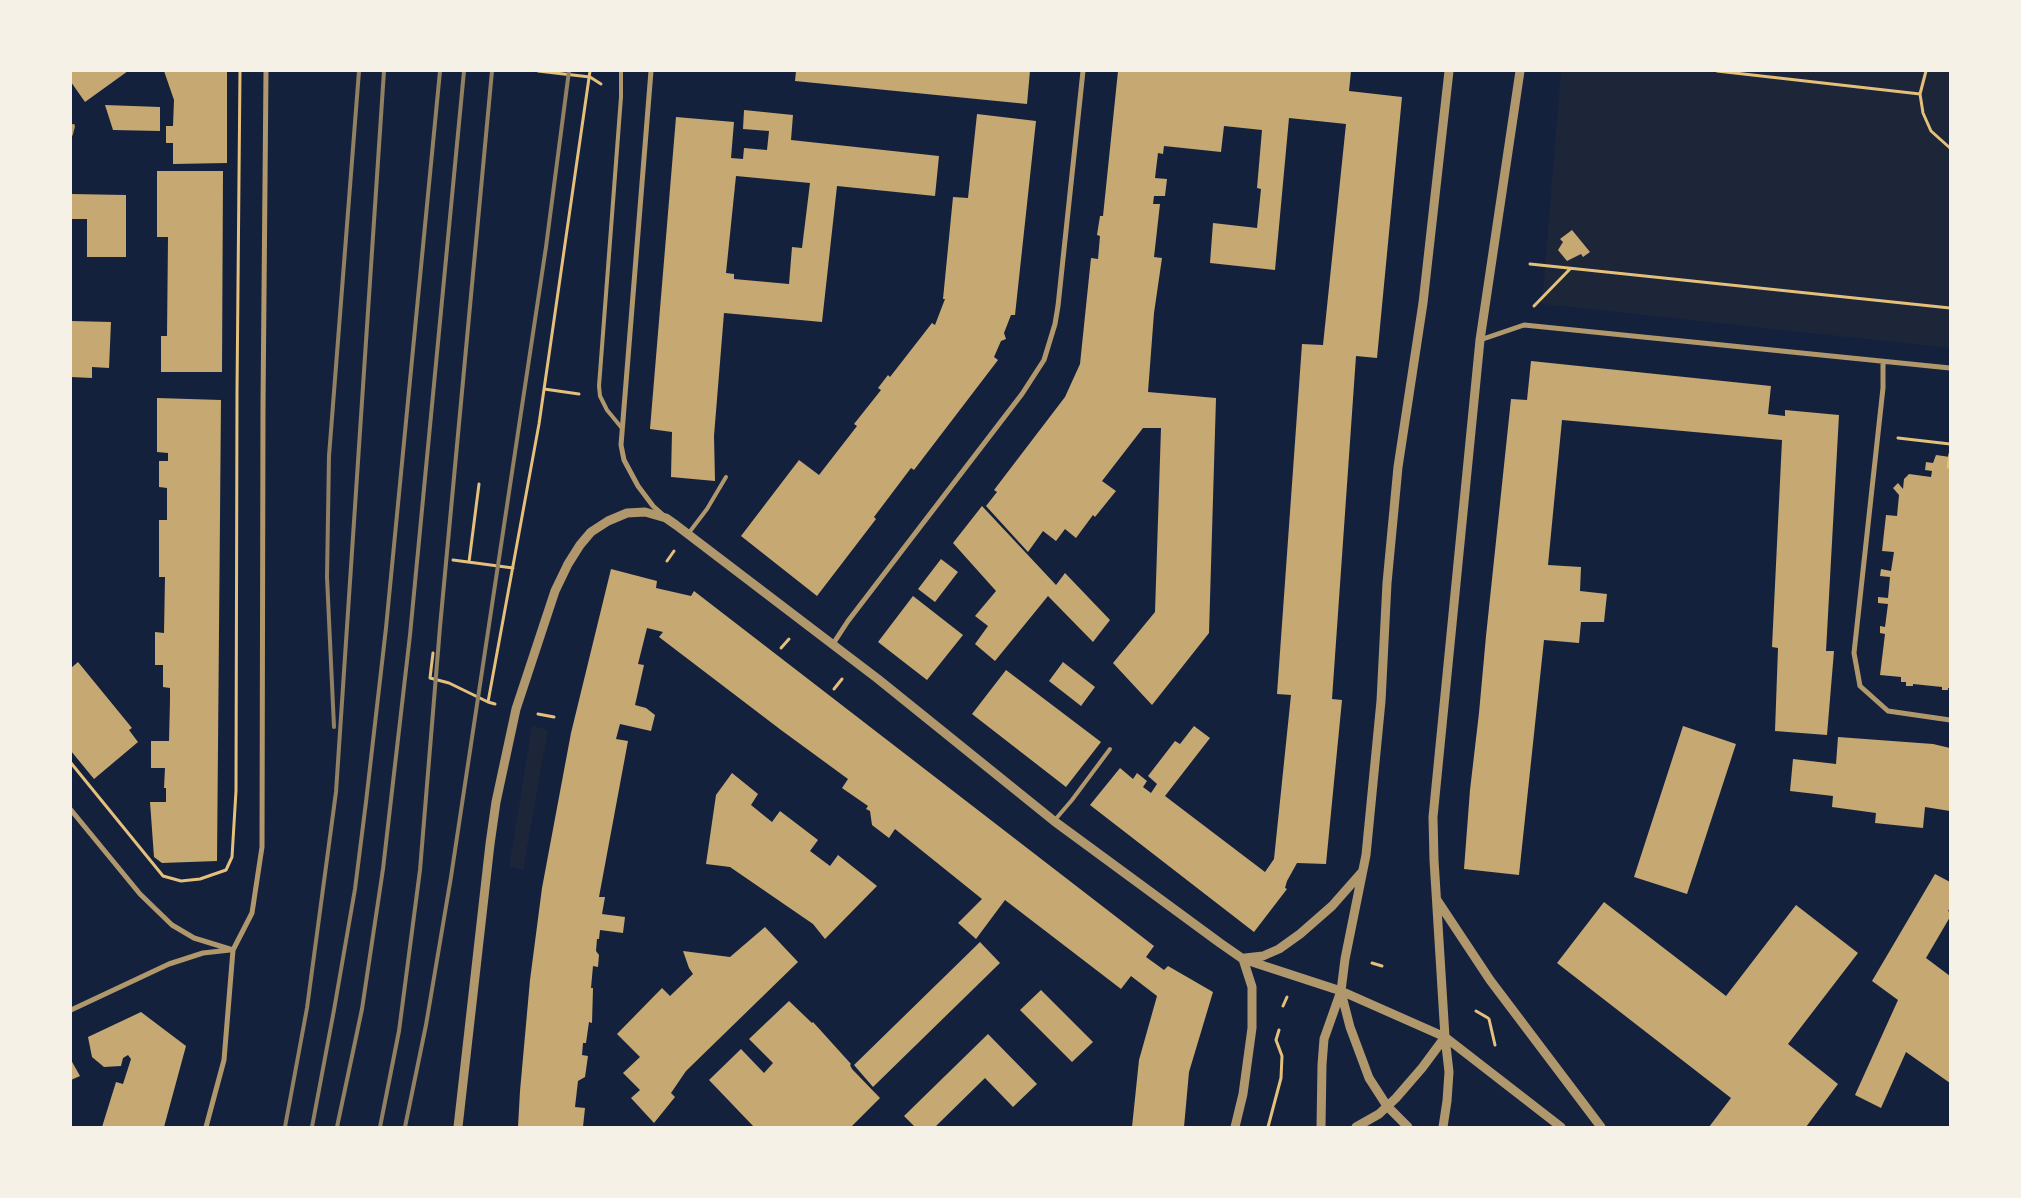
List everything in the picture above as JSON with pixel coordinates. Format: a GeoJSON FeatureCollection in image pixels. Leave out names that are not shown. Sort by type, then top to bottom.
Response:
{"type":"FeatureCollection","features":[{"type":"Feature","properties":{"kind":"street"},"geometry":{"type":"LineString","coordinates":[[206,1127],[224,1060],[233,950],[252,913],[262,847],[262,415],[266,71]]}},
{"type":"Feature","properties":{"kind":"street"},"geometry":{"type":"LineString","coordinates":[[651,71],[621,427],[621,445],[627,466],[643,493],[666,518],[833,644],[1054,821],[1169,907],[1244,958],[1341,991],[1445,1037],[1561,1127]]}},
{"type":"Feature","properties":{"kind":"street"},"geometry":{"type":"LineString","coordinates":[[833,644],[848,621],[1022,394],[1044,360],[1055,324],[1058,306],[1083,71]]}},
{"type":"Feature","properties":{"kind":"street"},"geometry":{"type":"LineString","coordinates":[[1321,1127],[1324,1039],[1341,991],[1345,959],[1364,870],[1381,701],[1387,583],[1398,468],[1423,303],[1450,71]]}},
{"type":"Feature","properties":{"kind":"street"},"geometry":{"type":"LineString","coordinates":[[1443,1127],[1449,1072],[1445,1037],[1433,817],[1480,340],[1520,71]]}},
{"type":"Feature","properties":{"kind":"street"},"geometry":{"type":"LineString","coordinates":[[1480,340],[1524,325],[1882,363],[1950,368]]}},
{"type":"Feature","properties":{"kind":"street"},"geometry":{"type":"LineString","coordinates":[[1882,363],[1883,388],[1854,653],[1860,686],[1888,712],[1950,720]]}},
{"type":"Feature","properties":{"kind":"street"},"geometry":{"type":"LineString","coordinates":[[458,1127],[496,802],[516,709],[555,591],[568,564],[591,532],[608,521],[627,513],[645,512],[666,518]]}},
{"type":"Feature","properties":{"kind":"street"},"geometry":{"type":"LineString","coordinates":[[71,810],[140,894],[172,925],[194,938],[233,950]]}},
{"type":"Feature","properties":{"kind":"street"},"geometry":{"type":"LineString","coordinates":[[1244,958],[1263,956],[1286,944],[1332,906],[1364,870]]}},
{"type":"Feature","properties":{"kind":"street"},"geometry":{"type":"LineString","coordinates":[[1437,900],[1490,980],[1601,1127]]}},
{"type":"Feature","properties":{"kind":"street"},"geometry":{"type":"LineString","coordinates":[[71,1010],[169,964],[203,953],[233,950]]}},
{"type":"Feature","properties":{"kind":"street"},"geometry":{"type":"LineString","coordinates":[[1235,1127],[1243,1094],[1252,1028],[1252,987],[1244,958]]}},
{"type":"Feature","properties":{"kind":"street"},"geometry":{"type":"LineString","coordinates":[[1341,991],[1362,1060],[1370,1078],[1387,1106],[1408,1127]]}},
{"type":"Feature","properties":{"kind":"street"},"geometry":{"type":"LineString","coordinates":[[1356,1127],[1379,1114],[1387,1106],[1422,1068],[1445,1037]]}},
{"type":"Feature","properties":{"kind":"lane"},"geometry":{"type":"LineString","coordinates":[[621,71],[622,98],[599,386],[600,396],[607,410],[621,427]]}},
{"type":"Feature","properties":{"kind":"lane"},"geometry":{"type":"LineString","coordinates":[[71,134],[73,126]]}},
{"type":"Feature","properties":{"kind":"lane"},"geometry":{"type":"LineString","coordinates":[[688,534],[707,509],[726,477]]}},
{"type":"Feature","properties":{"kind":"lane"},"geometry":{"type":"LineString","coordinates":[[1054,821],[1110,749]]}},
{"type":"Feature","properties":{"kind":"path"},"geometry":{"type":"LineString","coordinates":[[71,763],[164,876],[181,881],[200,879],[226,870],[232,857],[236,791],[240,71]]}},
{"type":"Feature","properties":{"kind":"path"},"geometry":{"type":"LineString","coordinates":[[538,71],[590,77]]}},
{"type":"Feature","properties":{"kind":"path"},"geometry":{"type":"LineString","coordinates":[[488,702],[544,389],[590,71]]}},
{"type":"Feature","properties":{"kind":"path"},"geometry":{"type":"LineString","coordinates":[[1717,71],[1920,94]]}},
{"type":"Feature","properties":{"kind":"path"},"geometry":{"type":"LineString","coordinates":[[1926,71],[1920,94],[1923,113],[1931,131],[1950,148]]}},
{"type":"Feature","properties":{"kind":"path"},"geometry":{"type":"LineString","coordinates":[[1530,264],[1950,308]]}},
{"type":"Feature","properties":{"kind":"path"},"geometry":{"type":"LineString","coordinates":[[1529,310],[1570,269]]}},
{"type":"Feature","properties":{"kind":"path"},"geometry":{"type":"LineString","coordinates":[[544,389],[581,394]]}},
{"type":"Feature","properties":{"kind":"path"},"geometry":{"type":"LineString","coordinates":[[1897,438],[1950,444]]}},
{"type":"Feature","properties":{"kind":"path"},"geometry":{"type":"LineString","coordinates":[[1948,467],[1950,454]]}},
{"type":"Feature","properties":{"kind":"path"},"geometry":{"type":"LineString","coordinates":[[469,562],[479,484]]}},
{"type":"Feature","properties":{"kind":"path"},"geometry":{"type":"LineString","coordinates":[[453,560],[512,568]]}},
{"type":"Feature","properties":{"kind":"path"},"geometry":{"type":"LineString","coordinates":[[433,653],[430,678],[448,683],[488,702],[554,717]]}},
{"type":"Feature","properties":{"kind":"path"},"geometry":{"type":"LineString","coordinates":[[1372,963],[1382,966]]}},
{"type":"Feature","properties":{"kind":"path"},"geometry":{"type":"LineString","coordinates":[[1488,1018],[1493,1011]]}},
{"type":"Feature","properties":{"kind":"path"},"geometry":{"type":"LineString","coordinates":[[1476,1012],[1488,1018],[1495,1045]]}},
{"type":"Feature","properties":{"kind":"path"},"geometry":{"type":"LineString","coordinates":[[1268,1127],[1281,1078],[1282,1056],[1276,1040],[1279,1030]]}},
{"type":"Feature","properties":{"kind":"shaded area"},"geometry":{"type":"Polygon","coordinates":[[[1561,71],[1950,71],[1950,348],[1542,304],[1561,71]]]}},
{"type":"Feature","properties":{"kind":"shaded area"},"geometry":{"type":"Polygon","coordinates":[[[532,726],[548,730],[523,870],[509,867],[532,726]]]}},
{"type":"Feature","properties":{"kind":"building"},"geometry":{"type":"Polygon","coordinates":[[[71,71],[128,71],[85,102],[71,82],[71,71]]]}},
{"type":"Feature","properties":{"kind":"building"},"geometry":{"type":"Polygon","coordinates":[[[164,71],[227,71],[227,163],[173,164],[173,143],[166,143],[166,126],[173,126],[174,100],[164,71]]]}},
{"type":"Feature","properties":{"kind":"building"},"geometry":{"type":"Polygon","coordinates":[[[796,71],[1030,71],[1027,104],[795,81],[796,71]]]}},
{"type":"Feature","properties":{"kind":"building"},"geometry":{"type":"Polygon","coordinates":[[[1118,71],[1351,71],[1349,91],[1402,97],[1377,358],[1356,356],[1332,699],[1342,700],[1326,864],[1297,863],[1287,881],[1285,888],[1287,889],[1254,932],[1090,805],[1120,768],[1133,779],[1137,773],[1147,781],[1143,787],[1151,793],[1157,784],[1148,776],[1175,741],[1180,744],[1194,726],[1210,738],[1165,796],[1265,872],[1274,859],[1291,695],[1277,694],[1302,344],[1323,345],[1346,124],[1289,118],[1275,270],[1210,263],[1213,223],[1257,228],[1261,189],[1257,188],[1262,130],[1224,126],[1221,152],[1164,146],[1163,154],[1158,153],[1155,178],[1167,179],[1165,196],[1154,196],[1153,204],[1160,204],[1154,257],[1162,258],[1154,313],[1148,392],[1216,398],[1209,633],[1152,705],[1113,663],[1155,612],[1161,428],[1143,428],[1102,481],[1116,491],[1095,517],[1093,515],[1076,538],[1065,529],[1056,541],[1043,531],[1028,552],[986,506],[997,492],[994,490],[1065,397],[1080,364],[1091,258],[1098,259],[1100,236],[1097,235],[1100,216],[1103,216],[1118,71]]]}},
{"type":"Feature","properties":{"kind":"building"},"geometry":{"type":"Polygon","coordinates":[[[105,105],[160,107],[160,131],[113,130],[105,105]]]}},
{"type":"Feature","properties":{"kind":"building"},"geometry":{"type":"Polygon","coordinates":[[[744,110],[793,115],[791,140],[939,156],[935,196],[837,186],[822,322],[724,313],[714,436],[715,481],[671,477],[672,432],[650,429],[676,117],[734,122],[731,158],[743,159],[744,148],[767,150],[769,131],[743,129],[744,110]],[[736,176],[726,273],[734,274],[734,279],[789,284],[792,247],[802,248],[810,183],[736,176]]]}},
{"type":"Feature","properties":{"kind":"building"},"geometry":{"type":"Polygon","coordinates":[[[977,114],[1036,121],[1015,315],[1011,315],[1004,333],[1006,339],[1001,341],[994,357],[998,360],[914,470],[911,468],[874,517],[876,519],[817,596],[741,536],[799,460],[819,475],[857,426],[854,424],[881,390],[878,388],[888,375],[890,377],[932,323],[935,325],[945,299],[943,299],[953,197],[968,198],[977,114]]]}},
{"type":"Feature","properties":{"kind":"building"},"geometry":{"type":"Polygon","coordinates":[[[157,171],[223,171],[222,372],[161,372],[161,336],[167,336],[168,237],[157,237],[157,171]]]}},
{"type":"Feature","properties":{"kind":"building"},"geometry":{"type":"Polygon","coordinates":[[[71,194],[126,195],[126,257],[87,257],[87,219],[71,219],[71,194]]]}},
{"type":"Feature","properties":{"kind":"building"},"geometry":{"type":"Polygon","coordinates":[[[1572,230],[1590,252],[1583,257],[1581,254],[1567,261],[1558,250],[1563,242],[1560,239],[1572,230]]]}},
{"type":"Feature","properties":{"kind":"building"},"geometry":{"type":"Polygon","coordinates":[[[71,321],[111,322],[109,368],[92,367],[92,378],[71,377],[71,321]]]}},
{"type":"Feature","properties":{"kind":"building"},"geometry":{"type":"Polygon","coordinates":[[[1531,361],[1771,386],[1768,414],[1785,416],[1785,410],[1839,415],[1826,651],[1834,651],[1827,735],[1775,731],[1778,648],[1772,647],[1782,440],[1562,420],[1548,565],[1581,567],[1580,591],[1607,594],[1604,622],[1581,622],[1579,643],[1544,640],[1519,875],[1464,869],[1470,790],[1511,399],[1527,400],[1531,361]]]}},
{"type":"Feature","properties":{"kind":"building"},"geometry":{"type":"Polygon","coordinates":[[[157,398],[221,400],[217,861],[162,863],[154,857],[150,802],[166,802],[166,788],[164,788],[165,768],[151,768],[151,741],[169,741],[170,700],[170,688],[163,687],[163,665],[155,665],[155,632],[164,633],[165,577],[159,577],[159,520],[167,520],[167,488],[159,487],[159,461],[168,461],[168,453],[157,452],[157,398]]]}},
{"type":"Feature","properties":{"kind":"building"},"geometry":{"type":"Polygon","coordinates":[[[1936,455],[1950,457],[1950,688],[1948,690],[1942,690],[1942,687],[1913,684],[1913,686],[1906,686],[1906,682],[1901,682],[1901,677],[1880,675],[1885,634],[1880,633],[1880,626],[1885,627],[1888,604],[1878,603],[1878,597],[1888,598],[1890,577],[1880,576],[1881,569],[1891,571],[1894,552],[1882,551],[1886,515],[1897,516],[1899,495],[1893,488],[1898,483],[1903,489],[1904,479],[1909,474],[1931,477],[1932,471],[1925,470],[1926,462],[1933,463],[1936,455]]]}},
{"type":"Feature","properties":{"kind":"building"},"geometry":{"type":"Polygon","coordinates":[[[982,506],[1056,585],[1065,573],[1110,620],[1093,642],[1048,596],[995,661],[975,644],[988,626],[975,616],[996,591],[953,543],[982,506]]]}},
{"type":"Feature","properties":{"kind":"building"},"geometry":{"type":"Polygon","coordinates":[[[941,559],[958,572],[935,602],[918,589],[941,559]]]}},
{"type":"Feature","properties":{"kind":"building"},"geometry":{"type":"Polygon","coordinates":[[[611,569],[657,581],[656,588],[691,596],[694,591],[1154,946],[1146,957],[1164,970],[1168,966],[1213,992],[1189,1072],[1184,1127],[1132,1127],[1139,1060],[1157,996],[1131,976],[1121,989],[1005,900],[976,939],[958,923],[982,899],[895,829],[889,838],[872,825],[870,811],[866,809],[868,806],[842,788],[848,779],[659,637],[663,632],[647,628],[638,664],[644,665],[635,705],[646,708],[655,715],[651,731],[620,724],[616,739],[628,741],[599,897],[605,897],[602,914],[625,917],[623,933],[600,930],[599,939],[597,939],[598,967],[593,966],[591,988],[593,988],[592,1023],[589,1022],[586,1043],[583,1043],[582,1055],[588,1056],[585,1077],[578,1081],[575,1107],[585,1108],[583,1127],[518,1127],[530,980],[542,888],[571,733],[611,569]]]}},
{"type":"Feature","properties":{"kind":"building"},"geometry":{"type":"Polygon","coordinates":[[[913,596],[963,635],[927,680],[878,642],[913,596]]]}},
{"type":"Feature","properties":{"kind":"building"},"geometry":{"type":"Polygon","coordinates":[[[78,662],[132,728],[129,730],[138,742],[94,779],[71,751],[71,668],[78,662]]]}},
{"type":"Feature","properties":{"kind":"building"},"geometry":{"type":"Polygon","coordinates":[[[1063,662],[1095,687],[1081,706],[1049,681],[1063,662]]]}},
{"type":"Feature","properties":{"kind":"building"},"geometry":{"type":"Polygon","coordinates":[[[1006,670],[1101,742],[1066,787],[972,714],[1006,670]]]}},
{"type":"Feature","properties":{"kind":"building"},"geometry":{"type":"Polygon","coordinates":[[[1683,726],[1736,744],[1687,894],[1634,877],[1683,726]]]}},
{"type":"Feature","properties":{"kind":"building"},"geometry":{"type":"Polygon","coordinates":[[[1838,737],[1933,744],[1950,748],[1950,811],[1925,807],[1923,828],[1875,823],[1876,813],[1832,807],[1833,796],[1790,791],[1793,759],[1836,764],[1838,737]]]}},
{"type":"Feature","properties":{"kind":"building"},"geometry":{"type":"Polygon","coordinates":[[[732,773],[758,794],[751,805],[772,822],[780,811],[818,840],[810,851],[830,866],[838,855],[877,886],[825,939],[813,924],[730,867],[706,864],[716,795],[732,773]]]}},
{"type":"Feature","properties":{"kind":"building"},"geometry":{"type":"Polygon","coordinates":[[[1935,874],[1950,882],[1950,908],[1948,911],[1950,912],[1950,917],[1926,958],[1950,976],[1950,1083],[1906,1052],[1881,1108],[1855,1095],[1898,1000],[1872,981],[1935,874]]]}},
{"type":"Feature","properties":{"kind":"building"},"geometry":{"type":"Polygon","coordinates":[[[1604,902],[1726,996],[1796,905],[1858,953],[1788,1044],[1838,1084],[1806,1127],[1709,1127],[1731,1098],[1557,963],[1604,902]]]}},
{"type":"Feature","properties":{"kind":"building"},"geometry":{"type":"Polygon","coordinates":[[[765,927],[798,962],[686,1071],[671,1093],[675,1097],[654,1123],[631,1098],[640,1090],[623,1073],[640,1057],[617,1034],[662,988],[670,996],[693,974],[683,951],[730,957],[765,927]]]}},
{"type":"Feature","properties":{"kind":"building"},"geometry":{"type":"Polygon","coordinates":[[[980,942],[1000,963],[873,1087],[854,1065],[980,942]]]}},
{"type":"Feature","properties":{"kind":"building"},"geometry":{"type":"Polygon","coordinates":[[[1041,990],[1093,1042],[1072,1062],[1020,1010],[1041,990]]]}},
{"type":"Feature","properties":{"kind":"building"},"geometry":{"type":"Polygon","coordinates":[[[789,1001],[813,1022],[851,1064],[852,1069],[880,1098],[851,1127],[754,1127],[709,1080],[741,1049],[764,1073],[773,1063],[749,1039],[789,1001]]]}},
{"type":"Feature","properties":{"kind":"building"},"geometry":{"type":"Polygon","coordinates":[[[141,1012],[186,1046],[164,1127],[102,1127],[116,1082],[123,1084],[131,1059],[128,1055],[123,1058],[121,1066],[104,1067],[92,1057],[88,1037],[141,1012]]]}},
{"type":"Feature","properties":{"kind":"building"},"geometry":{"type":"Polygon","coordinates":[[[988,1034],[1037,1084],[1013,1107],[985,1078],[935,1127],[915,1127],[904,1116],[988,1034]]]}},
{"type":"Feature","properties":{"kind":"building"},"geometry":{"type":"Polygon","coordinates":[[[71,1060],[80,1076],[71,1080],[71,1060]]]}},
{"type":"Feature","properties":{"kind":"railway"},"geometry":{"type":"LineString","coordinates":[[334,727],[327,577],[329,456],[359,71]]}},
{"type":"Feature","properties":{"kind":"railway"},"geometry":{"type":"LineString","coordinates":[[285,1127],[307,1008],[336,792],[384,71]]}},
{"type":"Feature","properties":{"kind":"railway"},"geometry":{"type":"LineString","coordinates":[[312,1127],[355,889],[366,802],[386,628],[440,71]]}},
{"type":"Feature","properties":{"kind":"railway"},"geometry":{"type":"LineString","coordinates":[[337,1127],[362,1009],[383,869],[410,635],[464,71]]}},
{"type":"Feature","properties":{"kind":"railway"},"geometry":{"type":"LineString","coordinates":[[380,1127],[399,1031],[420,870],[440,627],[492,71]]}},
{"type":"Feature","properties":{"kind":"railway"},"geometry":{"type":"LineString","coordinates":[[405,1127],[426,1025],[451,877],[546,247],[569,71]]}}]}
